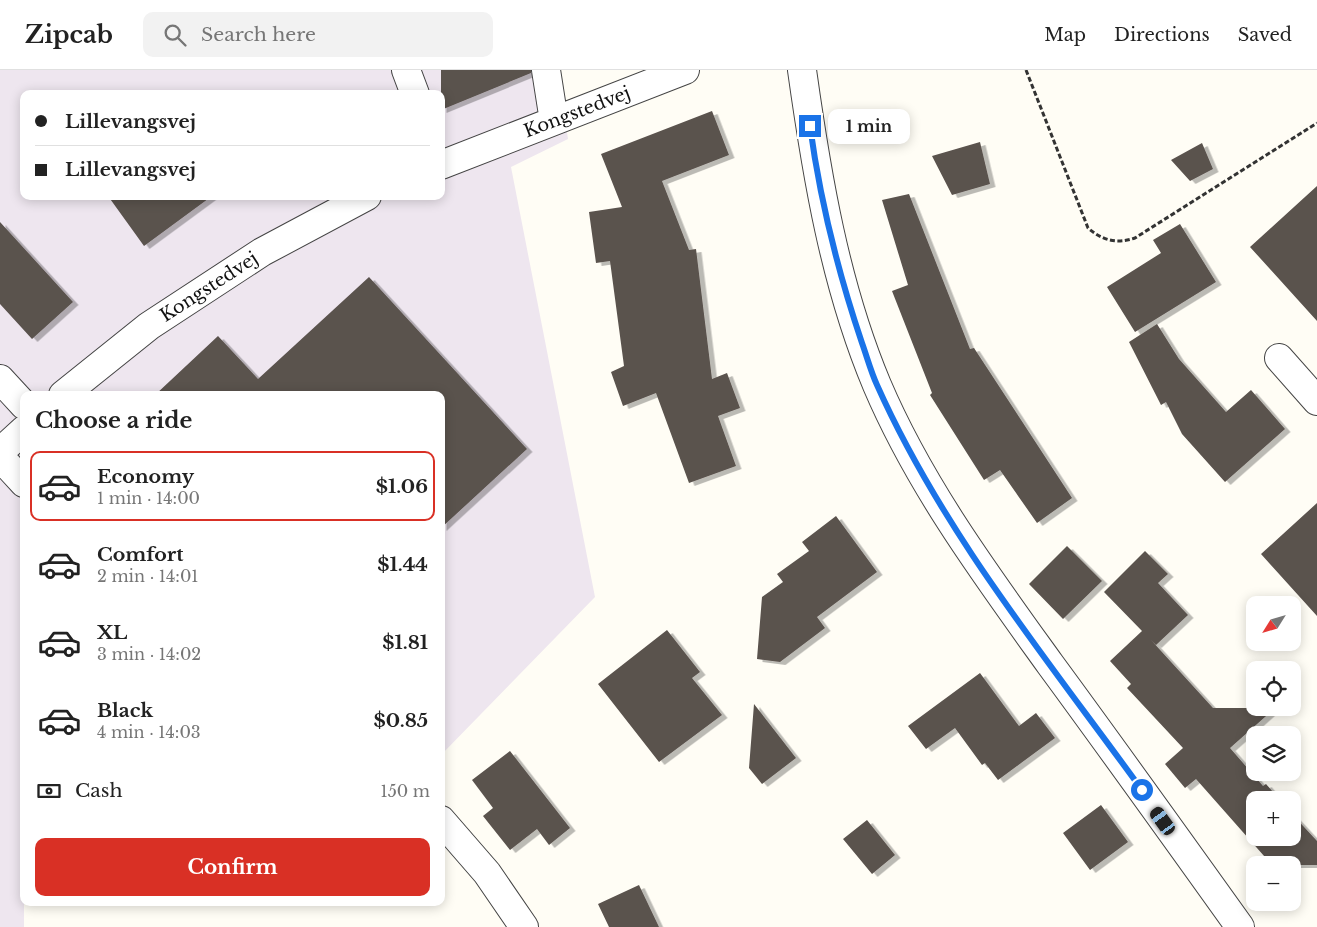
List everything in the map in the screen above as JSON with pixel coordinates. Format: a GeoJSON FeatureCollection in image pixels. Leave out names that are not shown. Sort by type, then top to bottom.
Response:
{"type":"FeatureCollection","features":[{"type":"Feature","properties":{"kind":"street"},"geometry":{"type":"LineString","coordinates":[[406,70],[414,90]]}},
{"type":"Feature","properties":{"kind":"street"},"geometry":{"type":"LineString","coordinates":[[546,70],[554,121]]}},
{"type":"Feature","properties":{"kind":"street","name":"Kongstedvej"},"geometry":{"type":"LineString","coordinates":[[445,162],[685,70]]}},
{"type":"Feature","properties":{"kind":"street"},"geometry":{"type":"LineString","coordinates":[[802,70],[815,164],[843,288],[877,384],[925,481],[979,564],[1240,927]]}},
{"type":"Feature","properties":{"kind":"street","name":"Kongstedvej"},"geometry":{"type":"LineString","coordinates":[[67,391],[149,326],[262,252],[360,200]]}},
{"type":"Feature","properties":{"kind":"street"},"geometry":{"type":"LineString","coordinates":[[1279,358],[1317,401]]}},
{"type":"Feature","properties":{"kind":"street"},"geometry":{"type":"LineString","coordinates":[[0,379],[20,401]]}},
{"type":"Feature","properties":{"kind":"street"},"geometry":{"type":"LineString","coordinates":[[0,452],[20,434]]}},
{"type":"Feature","properties":{"kind":"street"},"geometry":{"type":"LineString","coordinates":[[0,457],[20,479]]}},
{"type":"Feature","properties":{"kind":"street"},"geometry":{"type":"LineString","coordinates":[[445,825],[487,873],[524,927]]}},
{"type":"Feature","properties":{"kind":"path"},"geometry":{"type":"LineString","coordinates":[[1026,70],[1088,228],[1098,237],[1111,241],[1123,242],[1136,238],[1317,123]]}},
{"type":"Feature","properties":{"kind":"shaded area"},"geometry":{"type":"Polygon","coordinates":[[[0,70],[558,70],[568,139],[511,167],[595,597],[445,751],[445,391],[20,391],[20,906],[24,906],[24,927],[0,927],[0,70]]]}},
{"type":"Feature","properties":{"kind":"building"},"geometry":{"type":"Polygon","coordinates":[[[441,70],[531,70],[531,73],[445,108],[445,90],[441,90],[441,70]]]}},
{"type":"Feature","properties":{"kind":"building"},"geometry":{"type":"Polygon","coordinates":[[[712,111],[729,155],[662,181],[689,250],[696,249],[712,379],[727,373],[740,408],[718,416],[736,466],[689,483],[656,393],[623,406],[611,372],[624,366],[610,261],[596,263],[589,212],[622,207],[601,154],[712,111]]]}},
{"type":"Feature","properties":{"kind":"building"},"geometry":{"type":"Polygon","coordinates":[[[980,142],[990,184],[952,195],[932,156],[980,142]]]}},
{"type":"Feature","properties":{"kind":"building"},"geometry":{"type":"Polygon","coordinates":[[[1202,143],[1213,169],[1190,181],[1171,160],[1202,143]]]}},
{"type":"Feature","properties":{"kind":"building"},"geometry":{"type":"Polygon","coordinates":[[[1317,186],[1317,321],[1250,247],[1317,186]]]}},
{"type":"Feature","properties":{"kind":"building"},"geometry":{"type":"Polygon","coordinates":[[[909,194],[970,349],[974,348],[1072,498],[1037,523],[1000,470],[984,480],[930,395],[932,393],[892,291],[908,285],[882,200],[909,194]]]}},
{"type":"Feature","properties":{"kind":"building"},"geometry":{"type":"Polygon","coordinates":[[[111,200],[207,200],[144,246],[111,200]]]}},
{"type":"Feature","properties":{"kind":"building"},"geometry":{"type":"Polygon","coordinates":[[[0,222],[73,302],[32,339],[0,304],[0,222]]]}},
{"type":"Feature","properties":{"kind":"building"},"geometry":{"type":"Polygon","coordinates":[[[1180,224],[1216,282],[1135,332],[1107,287],[1161,253],[1153,240],[1180,224]]]}},
{"type":"Feature","properties":{"kind":"building"},"geometry":{"type":"Polygon","coordinates":[[[369,277],[527,449],[445,524],[445,391],[159,391],[218,336],[258,379],[369,277]]]}},
{"type":"Feature","properties":{"kind":"building"},"geometry":{"type":"Polygon","coordinates":[[[1157,324],[1179,359],[1226,412],[1251,390],[1285,429],[1225,482],[1182,434],[1166,402],[1161,405],[1129,342],[1157,324]]]}},
{"type":"Feature","properties":{"kind":"building"},"geometry":{"type":"Polygon","coordinates":[[[1317,503],[1317,616],[1301,596],[1261,554],[1317,503]]]}},
{"type":"Feature","properties":{"kind":"building"},"geometry":{"type":"Polygon","coordinates":[[[836,516],[877,572],[817,617],[825,628],[780,662],[757,659],[762,597],[783,582],[777,574],[809,551],[802,542],[836,516]]]}},
{"type":"Feature","properties":{"kind":"building"},"geometry":{"type":"Polygon","coordinates":[[[1067,546],[1102,581],[1063,619],[1029,584],[1067,546]]]}},
{"type":"Feature","properties":{"kind":"building"},"geometry":{"type":"Polygon","coordinates":[[[1145,551],[1168,574],[1158,583],[1188,615],[1156,645],[1151,640],[1213,708],[1246,708],[1246,716],[1266,716],[1255,726],[1246,726],[1246,734],[1230,748],[1246,766],[1246,781],[1259,781],[1263,786],[1266,784],[1272,791],[1246,791],[1246,836],[1196,779],[1185,788],[1165,764],[1183,748],[1127,688],[1131,684],[1110,661],[1142,631],[1104,592],[1145,551]]]}},
{"type":"Feature","properties":{"kind":"building"},"geometry":{"type":"Polygon","coordinates":[[[667,630],[700,672],[692,678],[722,715],[659,762],[598,684],[667,630]]]}},
{"type":"Feature","properties":{"kind":"building"},"geometry":{"type":"Polygon","coordinates":[[[980,673],[1019,726],[1036,713],[1055,738],[998,780],[985,763],[982,765],[955,728],[926,749],[908,726],[980,673]]]}},
{"type":"Feature","properties":{"kind":"building"},"geometry":{"type":"Polygon","coordinates":[[[754,704],[796,758],[762,784],[749,768],[754,704]]]}},
{"type":"Feature","properties":{"kind":"building"},"geometry":{"type":"Polygon","coordinates":[[[510,751],[570,828],[549,845],[537,829],[510,850],[483,816],[493,808],[472,780],[510,751]]]}},
{"type":"Feature","properties":{"kind":"building"},"geometry":{"type":"Polygon","coordinates":[[[1101,805],[1128,842],[1090,870],[1063,833],[1101,805]]]}},
{"type":"Feature","properties":{"kind":"building"},"geometry":{"type":"Polygon","coordinates":[[[867,820],[895,855],[872,874],[843,839],[867,820]]]}},
{"type":"Feature","properties":{"kind":"building"},"geometry":{"type":"Polygon","coordinates":[[[1301,824],[1317,841],[1317,865],[1301,865],[1301,856],[1264,856],[1255,846],[1301,846],[1301,824]]]}},
{"type":"Feature","properties":{"kind":"building"},"geometry":{"type":"Polygon","coordinates":[[[639,885],[659,927],[609,927],[598,904],[639,885]]]}},
{"type":"Feature","properties":{"kind":"route"},"geometry":{"type":"LineString","coordinates":[[810,126],[815,164],[843,288],[877,384],[925,481],[979,564],[1142,790]]}}]}
